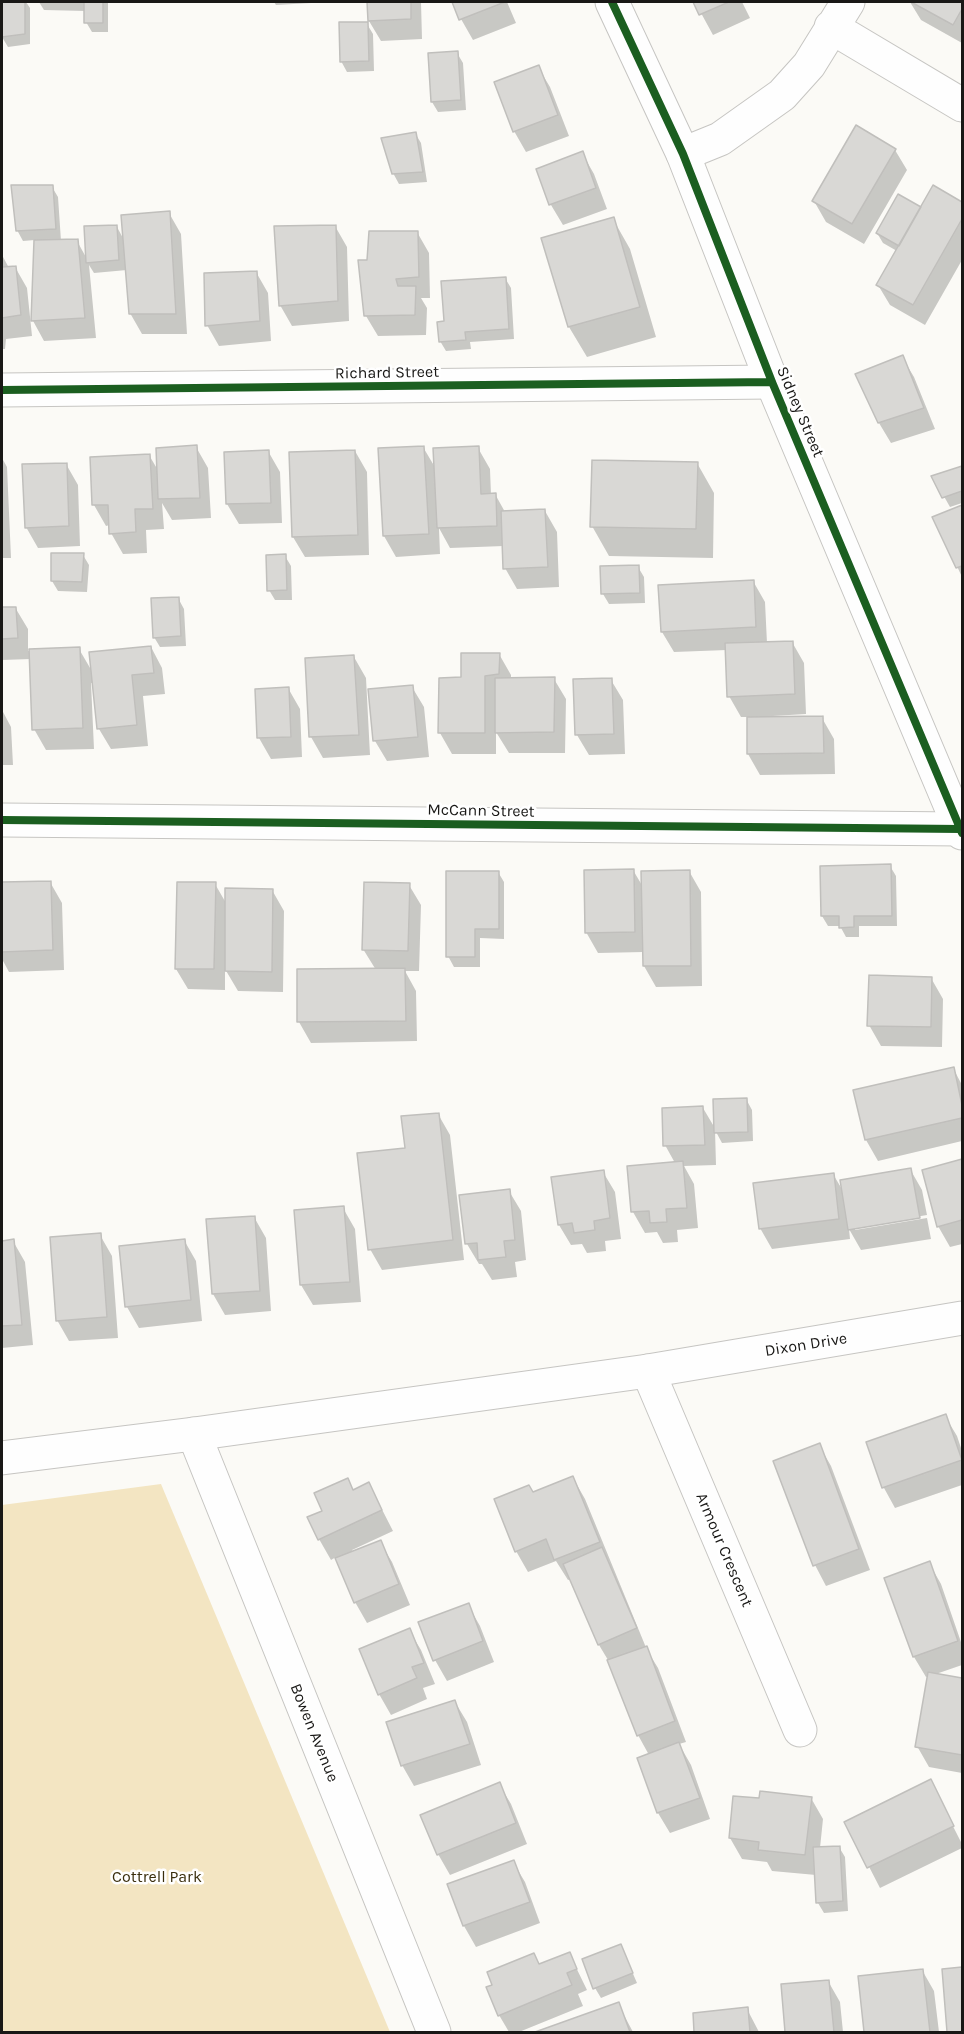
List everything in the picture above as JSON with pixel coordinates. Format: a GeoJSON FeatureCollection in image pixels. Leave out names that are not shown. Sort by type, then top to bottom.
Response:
{"type":"FeatureCollection","features":[{"type":"Feature","properties":{"kind":"street","name":"Sidney Street"},"geometry":{"type":"LineString","coordinates":[[612,2],[683,154],[772,382],[962,831]]}},
{"type":"Feature","properties":{"kind":"street"},"geometry":{"type":"LineString","coordinates":[[683,154],[720,139],[782,95],[809,65],[840,14],[963,105]]}},
{"type":"Feature","properties":{"kind":"street","name":"Richard Street"},"geometry":{"type":"LineString","coordinates":[[2,390],[772,382]]}},
{"type":"Feature","properties":{"kind":"street","name":"McCann Street"},"geometry":{"type":"LineString","coordinates":[[2,820],[962,831]]}},
{"type":"Feature","properties":{"kind":"street","name":"Dixon Drive"},"geometry":{"type":"LineString","coordinates":[[2,1458],[194,1434],[648,1371],[963,1318]]}},
{"type":"Feature","properties":{"kind":"street","name":"Armour Crescent"},"geometry":{"type":"LineString","coordinates":[[648,1371],[800,1730]]}},
{"type":"Feature","properties":{"kind":"street","name":"Bowen Avenue"},"geometry":{"type":"LineString","coordinates":[[194,1434],[434,2032]]}},
{"type":"Feature","properties":{"kind":"green space","name":"Cottrell Park"},"geometry":{"type":"Polygon","coordinates":[[[161,1484],[390,2032],[2,2032],[2,1505],[161,1484]]]}},
{"type":"Feature","properties":{"kind":"building"},"geometry":{"type":"Polygon","coordinates":[[[2,2],[25,2],[25,34],[2,37],[2,2]]]}},
{"type":"Feature","properties":{"kind":"building"},"geometry":{"type":"Polygon","coordinates":[[[84,2],[103,2],[103,23],[84,23],[84,2]]]}},
{"type":"Feature","properties":{"kind":"building"},"geometry":{"type":"Polygon","coordinates":[[[367,2],[411,2],[411,19],[368,21],[367,2]]]}},
{"type":"Feature","properties":{"kind":"building"},"geometry":{"type":"Polygon","coordinates":[[[452,2],[505,2],[459,20],[452,2]]]}},
{"type":"Feature","properties":{"kind":"building"},"geometry":{"type":"Polygon","coordinates":[[[693,2],[729,2],[699,15],[693,2]]]}},
{"type":"Feature","properties":{"kind":"building"},"geometry":{"type":"Polygon","coordinates":[[[911,2],[962,2],[962,9],[953,25],[911,2]]]}},
{"type":"Feature","properties":{"kind":"building"},"geometry":{"type":"Polygon","coordinates":[[[339,22],[368,22],[369,61],[340,62],[339,22]]]}},
{"type":"Feature","properties":{"kind":"building"},"geometry":{"type":"Polygon","coordinates":[[[458,51],[461,100],[431,102],[428,53],[458,51]]]}},
{"type":"Feature","properties":{"kind":"building"},"geometry":{"type":"Polygon","coordinates":[[[539,65],[558,115],[513,132],[494,82],[539,65]]]}},
{"type":"Feature","properties":{"kind":"building"},"geometry":{"type":"Polygon","coordinates":[[[856,125],[896,149],[852,224],[812,201],[856,125]]]}},
{"type":"Feature","properties":{"kind":"building"},"geometry":{"type":"Polygon","coordinates":[[[416,132],[423,172],[392,174],[381,138],[416,132]]]}},
{"type":"Feature","properties":{"kind":"building"},"geometry":{"type":"Polygon","coordinates":[[[583,151],[596,188],[549,205],[536,169],[583,151]]]}},
{"type":"Feature","properties":{"kind":"building"},"geometry":{"type":"Polygon","coordinates":[[[11,185],[53,185],[56,229],[16,231],[11,185]]]}},
{"type":"Feature","properties":{"kind":"building"},"geometry":{"type":"Polygon","coordinates":[[[933,185],[962,202],[962,219],[913,305],[876,285],[933,185]]]}},
{"type":"Feature","properties":{"kind":"building"},"geometry":{"type":"Polygon","coordinates":[[[898,194],[921,207],[899,246],[876,233],[898,194]]]}},
{"type":"Feature","properties":{"kind":"building"},"geometry":{"type":"Polygon","coordinates":[[[170,211],[176,314],[129,314],[121,215],[170,211]]]}},
{"type":"Feature","properties":{"kind":"building"},"geometry":{"type":"Polygon","coordinates":[[[614,217],[640,307],[568,327],[541,238],[614,217]]]}},
{"type":"Feature","properties":{"kind":"building"},"geometry":{"type":"Polygon","coordinates":[[[117,225],[119,260],[86,263],[84,226],[117,225]]]}},
{"type":"Feature","properties":{"kind":"building"},"geometry":{"type":"Polygon","coordinates":[[[336,225],[338,301],[279,306],[274,226],[336,225]]]}},
{"type":"Feature","properties":{"kind":"building"},"geometry":{"type":"Polygon","coordinates":[[[369,231],[418,231],[419,277],[396,279],[398,286],[416,286],[415,315],[364,316],[358,260],[367,260],[369,231]]]}},
{"type":"Feature","properties":{"kind":"building"},"geometry":{"type":"Polygon","coordinates":[[[78,239],[85,318],[31,321],[34,240],[78,239]]]}},
{"type":"Feature","properties":{"kind":"building"},"geometry":{"type":"Polygon","coordinates":[[[16,266],[21,315],[2,318],[2,267],[16,266]]]}},
{"type":"Feature","properties":{"kind":"building"},"geometry":{"type":"Polygon","coordinates":[[[257,271],[260,321],[205,326],[204,273],[257,271]]]}},
{"type":"Feature","properties":{"kind":"building"},"geometry":{"type":"Polygon","coordinates":[[[506,277],[509,329],[465,332],[466,340],[439,342],[437,322],[444,321],[441,281],[506,277]]]}},
{"type":"Feature","properties":{"kind":"building"},"geometry":{"type":"Polygon","coordinates":[[[903,355],[924,408],[878,423],[855,374],[903,355]]]}},
{"type":"Feature","properties":{"kind":"building"},"geometry":{"type":"Polygon","coordinates":[[[197,445],[200,498],[158,499],[156,448],[197,445]]]}},
{"type":"Feature","properties":{"kind":"building"},"geometry":{"type":"Polygon","coordinates":[[[424,446],[429,534],[383,536],[378,448],[424,446]]]}},
{"type":"Feature","properties":{"kind":"building"},"geometry":{"type":"Polygon","coordinates":[[[479,446],[481,494],[496,493],[497,526],[437,528],[433,448],[479,446]]]}},
{"type":"Feature","properties":{"kind":"building"},"geometry":{"type":"Polygon","coordinates":[[[269,450],[271,503],[226,504],[224,452],[269,450]]]}},
{"type":"Feature","properties":{"kind":"building"},"geometry":{"type":"Polygon","coordinates":[[[355,450],[358,535],[292,537],[289,452],[355,450]]]}},
{"type":"Feature","properties":{"kind":"building"},"geometry":{"type":"Polygon","coordinates":[[[150,454],[153,509],[135,509],[136,532],[109,534],[108,505],[92,505],[90,457],[150,454]]]}},
{"type":"Feature","properties":{"kind":"building"},"geometry":{"type":"Polygon","coordinates":[[[592,460],[698,462],[696,529],[590,527],[592,460]]]}},
{"type":"Feature","properties":{"kind":"building"},"geometry":{"type":"Polygon","coordinates":[[[67,463],[69,526],[25,528],[22,464],[67,463]]]}},
{"type":"Feature","properties":{"kind":"building"},"geometry":{"type":"Polygon","coordinates":[[[962,466],[962,491],[942,498],[931,476],[962,466]]]}},
{"type":"Feature","properties":{"kind":"building"},"geometry":{"type":"Polygon","coordinates":[[[962,505],[962,566],[956,568],[932,517],[962,505]]]}},
{"type":"Feature","properties":{"kind":"building"},"geometry":{"type":"Polygon","coordinates":[[[545,509],[548,567],[503,569],[501,511],[545,509]]]}},
{"type":"Feature","properties":{"kind":"building"},"geometry":{"type":"Polygon","coordinates":[[[51,553],[84,553],[82,582],[51,581],[51,553]]]}},
{"type":"Feature","properties":{"kind":"building"},"geometry":{"type":"Polygon","coordinates":[[[286,554],[287,590],[267,591],[266,555],[286,554]]]}},
{"type":"Feature","properties":{"kind":"building"},"geometry":{"type":"Polygon","coordinates":[[[639,565],[640,593],[601,594],[600,566],[639,565]]]}},
{"type":"Feature","properties":{"kind":"building"},"geometry":{"type":"Polygon","coordinates":[[[754,580],[756,627],[661,632],[658,585],[754,580]]]}},
{"type":"Feature","properties":{"kind":"building"},"geometry":{"type":"Polygon","coordinates":[[[179,597],[181,636],[153,638],[151,598],[179,597]]]}},
{"type":"Feature","properties":{"kind":"building"},"geometry":{"type":"Polygon","coordinates":[[[2,607],[16,607],[18,638],[2,639],[2,607]]]}},
{"type":"Feature","properties":{"kind":"building"},"geometry":{"type":"Polygon","coordinates":[[[793,641],[795,694],[727,697],[725,643],[793,641]]]}},
{"type":"Feature","properties":{"kind":"building"},"geometry":{"type":"Polygon","coordinates":[[[151,646],[154,673],[132,675],[137,725],[97,729],[89,652],[151,646]]]}},
{"type":"Feature","properties":{"kind":"building"},"geometry":{"type":"Polygon","coordinates":[[[80,647],[83,728],[32,730],[29,649],[80,647]]]}},
{"type":"Feature","properties":{"kind":"building"},"geometry":{"type":"Polygon","coordinates":[[[461,653],[500,653],[499,674],[485,676],[485,733],[438,733],[439,678],[461,677],[461,653]]]}},
{"type":"Feature","properties":{"kind":"building"},"geometry":{"type":"Polygon","coordinates":[[[354,655],[359,735],[309,737],[305,658],[354,655]]]}},
{"type":"Feature","properties":{"kind":"building"},"geometry":{"type":"Polygon","coordinates":[[[555,677],[554,732],[495,733],[495,678],[555,677]]]}},
{"type":"Feature","properties":{"kind":"building"},"geometry":{"type":"Polygon","coordinates":[[[612,678],[614,734],[575,735],[573,679],[612,678]]]}},
{"type":"Feature","properties":{"kind":"building"},"geometry":{"type":"Polygon","coordinates":[[[413,685],[418,737],[373,741],[368,689],[413,685]]]}},
{"type":"Feature","properties":{"kind":"building"},"geometry":{"type":"Polygon","coordinates":[[[289,687],[291,737],[257,738],[255,689],[289,687]]]}},
{"type":"Feature","properties":{"kind":"building"},"geometry":{"type":"Polygon","coordinates":[[[823,716],[824,753],[747,754],[747,717],[823,716]]]}},
{"type":"Feature","properties":{"kind":"building"},"geometry":{"type":"Polygon","coordinates":[[[891,864],[892,916],[854,916],[854,927],[839,928],[839,916],[821,916],[820,866],[891,864]]]}},
{"type":"Feature","properties":{"kind":"building"},"geometry":{"type":"Polygon","coordinates":[[[634,869],[635,932],[585,933],[584,870],[634,869]]]}},
{"type":"Feature","properties":{"kind":"building"},"geometry":{"type":"Polygon","coordinates":[[[690,870],[691,966],[643,966],[641,871],[690,870]]]}},
{"type":"Feature","properties":{"kind":"building"},"geometry":{"type":"Polygon","coordinates":[[[446,871],[499,871],[499,929],[475,929],[475,957],[446,957],[446,871]]]}},
{"type":"Feature","properties":{"kind":"building"},"geometry":{"type":"Polygon","coordinates":[[[51,881],[53,950],[2,952],[2,882],[51,881]]]}},
{"type":"Feature","properties":{"kind":"building"},"geometry":{"type":"Polygon","coordinates":[[[177,882],[216,882],[214,969],[175,969],[177,882]]]}},
{"type":"Feature","properties":{"kind":"building"},"geometry":{"type":"Polygon","coordinates":[[[364,882],[410,883],[408,951],[362,950],[364,882]]]}},
{"type":"Feature","properties":{"kind":"building"},"geometry":{"type":"Polygon","coordinates":[[[225,888],[273,889],[272,972],[225,971],[225,888]]]}},
{"type":"Feature","properties":{"kind":"building"},"geometry":{"type":"Polygon","coordinates":[[[405,968],[406,1021],[297,1022],[297,969],[405,968]]]}},
{"type":"Feature","properties":{"kind":"building"},"geometry":{"type":"Polygon","coordinates":[[[869,975],[932,977],[931,1027],[867,1026],[869,975]]]}},
{"type":"Feature","properties":{"kind":"building"},"geometry":{"type":"Polygon","coordinates":[[[954,1067],[962,1105],[962,1118],[865,1140],[853,1090],[954,1067]]]}},
{"type":"Feature","properties":{"kind":"building"},"geometry":{"type":"Polygon","coordinates":[[[747,1098],[748,1132],[714,1133],[713,1099],[747,1098]]]}},
{"type":"Feature","properties":{"kind":"building"},"geometry":{"type":"Polygon","coordinates":[[[703,1106],[705,1145],[663,1146],[662,1108],[703,1106]]]}},
{"type":"Feature","properties":{"kind":"building"},"geometry":{"type":"Polygon","coordinates":[[[439,1113],[453,1240],[368,1250],[357,1153],[405,1148],[401,1116],[439,1113]]]}},
{"type":"Feature","properties":{"kind":"building"},"geometry":{"type":"Polygon","coordinates":[[[962,1159],[962,1220],[937,1227],[922,1170],[962,1159]]]}},
{"type":"Feature","properties":{"kind":"building"},"geometry":{"type":"Polygon","coordinates":[[[683,1161],[687,1208],[666,1209],[667,1222],[650,1223],[649,1211],[631,1212],[627,1166],[683,1161]]]}},
{"type":"Feature","properties":{"kind":"building"},"geometry":{"type":"Polygon","coordinates":[[[911,1168],[920,1218],[848,1230],[840,1180],[911,1168]]]}},
{"type":"Feature","properties":{"kind":"building"},"geometry":{"type":"Polygon","coordinates":[[[604,1170],[610,1218],[594,1221],[595,1230],[574,1233],[572,1223],[558,1225],[551,1177],[604,1170]]]}},
{"type":"Feature","properties":{"kind":"building"},"geometry":{"type":"Polygon","coordinates":[[[834,1173],[839,1219],[759,1229],[753,1183],[834,1173]]]}},
{"type":"Feature","properties":{"kind":"building"},"geometry":{"type":"Polygon","coordinates":[[[510,1189],[515,1240],[504,1241],[506,1257],[478,1260],[477,1243],[465,1244],[459,1195],[510,1189]]]}},
{"type":"Feature","properties":{"kind":"building"},"geometry":{"type":"Polygon","coordinates":[[[344,1206],[350,1282],[300,1285],[294,1210],[344,1206]]]}},
{"type":"Feature","properties":{"kind":"building"},"geometry":{"type":"Polygon","coordinates":[[[255,1216],[260,1291],[212,1294],[206,1219],[255,1216]]]}},
{"type":"Feature","properties":{"kind":"building"},"geometry":{"type":"Polygon","coordinates":[[[101,1233],[107,1317],[56,1321],[50,1237],[101,1233]]]}},
{"type":"Feature","properties":{"kind":"building"},"geometry":{"type":"Polygon","coordinates":[[[14,1239],[22,1325],[2,1326],[2,1241],[14,1239]]]}},
{"type":"Feature","properties":{"kind":"building"},"geometry":{"type":"Polygon","coordinates":[[[185,1239],[191,1300],[125,1307],[119,1246],[185,1239]]]}},
{"type":"Feature","properties":{"kind":"building"},"geometry":{"type":"Polygon","coordinates":[[[946,1414],[962,1460],[882,1488],[866,1442],[946,1414]]]}},
{"type":"Feature","properties":{"kind":"building"},"geometry":{"type":"Polygon","coordinates":[[[820,1443],[859,1549],[813,1566],[773,1461],[820,1443]]]}},
{"type":"Feature","properties":{"kind":"building"},"geometry":{"type":"Polygon","coordinates":[[[573,1476],[600,1542],[554,1560],[546,1539],[515,1552],[494,1499],[529,1485],[533,1492],[573,1476]]]}},
{"type":"Feature","properties":{"kind":"building"},"geometry":{"type":"Polygon","coordinates":[[[348,1478],[353,1490],[369,1482],[382,1510],[318,1540],[307,1517],[322,1511],[314,1493],[348,1478]]]}},
{"type":"Feature","properties":{"kind":"building"},"geometry":{"type":"Polygon","coordinates":[[[381,1540],[399,1584],[354,1603],[335,1558],[381,1540]]]}},
{"type":"Feature","properties":{"kind":"building"},"geometry":{"type":"Polygon","coordinates":[[[602,1547],[637,1628],[598,1645],[563,1564],[602,1547]]]}},
{"type":"Feature","properties":{"kind":"building"},"geometry":{"type":"Polygon","coordinates":[[[930,1561],[958,1641],[913,1657],[884,1578],[930,1561]]]}},
{"type":"Feature","properties":{"kind":"building"},"geometry":{"type":"Polygon","coordinates":[[[469,1603],[483,1641],[433,1661],[418,1622],[469,1603]]]}},
{"type":"Feature","properties":{"kind":"building"},"geometry":{"type":"Polygon","coordinates":[[[410,1628],[424,1663],[412,1667],[417,1678],[378,1695],[359,1649],[410,1628]]]}},
{"type":"Feature","properties":{"kind":"building"},"geometry":{"type":"Polygon","coordinates":[[[647,1646],[675,1721],[637,1736],[607,1660],[647,1646]]]}},
{"type":"Feature","properties":{"kind":"building"},"geometry":{"type":"Polygon","coordinates":[[[928,1672],[962,1678],[962,1755],[915,1747],[928,1672]]]}},
{"type":"Feature","properties":{"kind":"building"},"geometry":{"type":"Polygon","coordinates":[[[455,1700],[470,1744],[401,1766],[386,1722],[455,1700]]]}},
{"type":"Feature","properties":{"kind":"building"},"geometry":{"type":"Polygon","coordinates":[[[679,1742],[700,1798],[657,1813],[637,1758],[679,1742]]]}},
{"type":"Feature","properties":{"kind":"building"},"geometry":{"type":"Polygon","coordinates":[[[931,1779],[954,1826],[867,1868],[844,1822],[931,1779]]]}},
{"type":"Feature","properties":{"kind":"building"},"geometry":{"type":"Polygon","coordinates":[[[500,1782],[516,1823],[437,1855],[420,1815],[500,1782]]]}},
{"type":"Feature","properties":{"kind":"building"},"geometry":{"type":"Polygon","coordinates":[[[760,1791],[812,1797],[805,1855],[758,1850],[759,1842],[729,1838],[733,1796],[759,1798],[760,1791]]]}},
{"type":"Feature","properties":{"kind":"building"},"geometry":{"type":"Polygon","coordinates":[[[840,1846],[843,1901],[816,1903],[813,1847],[840,1846]]]}},
{"type":"Feature","properties":{"kind":"building"},"geometry":{"type":"Polygon","coordinates":[[[514,1860],[530,1902],[463,1926],[447,1884],[514,1860]]]}},
{"type":"Feature","properties":{"kind":"building"},"geometry":{"type":"Polygon","coordinates":[[[621,1944],[633,1973],[593,1989],[582,1959],[621,1944]]]}},
{"type":"Feature","properties":{"kind":"building"},"geometry":{"type":"Polygon","coordinates":[[[570,1952],[577,1969],[567,1973],[572,1985],[498,2016],[486,1987],[492,1985],[487,1972],[534,1953],[539,1964],[570,1952]]]}},
{"type":"Feature","properties":{"kind":"building"},"geometry":{"type":"Polygon","coordinates":[[[962,1967],[962,2032],[947,2032],[942,1969],[962,1967]]]}},
{"type":"Feature","properties":{"kind":"building"},"geometry":{"type":"Polygon","coordinates":[[[923,1969],[930,2032],[864,2032],[858,1976],[923,1969]]]}},
{"type":"Feature","properties":{"kind":"building"},"geometry":{"type":"Polygon","coordinates":[[[829,1980],[834,2032],[785,2032],[781,1984],[829,1980]]]}},
{"type":"Feature","properties":{"kind":"building"},"geometry":{"type":"Polygon","coordinates":[[[619,2002],[630,2032],[535,2032],[619,2002]]]}},
{"type":"Feature","properties":{"kind":"building"},"geometry":{"type":"Polygon","coordinates":[[[748,2007],[750,2032],[694,2032],[693,2013],[748,2007]]]}},
{"type":"Feature","properties":{"kind":"cycle path"},"geometry":{"type":"LineString","coordinates":[[612,2],[683,154],[772,382],[962,833]]}},
{"type":"Feature","properties":{"kind":"cycle path"},"geometry":{"type":"LineString","coordinates":[[2,390],[772,382]]}},
{"type":"Feature","properties":{"kind":"cycle path"},"geometry":{"type":"LineString","coordinates":[[2,820],[961,829]]}}]}
